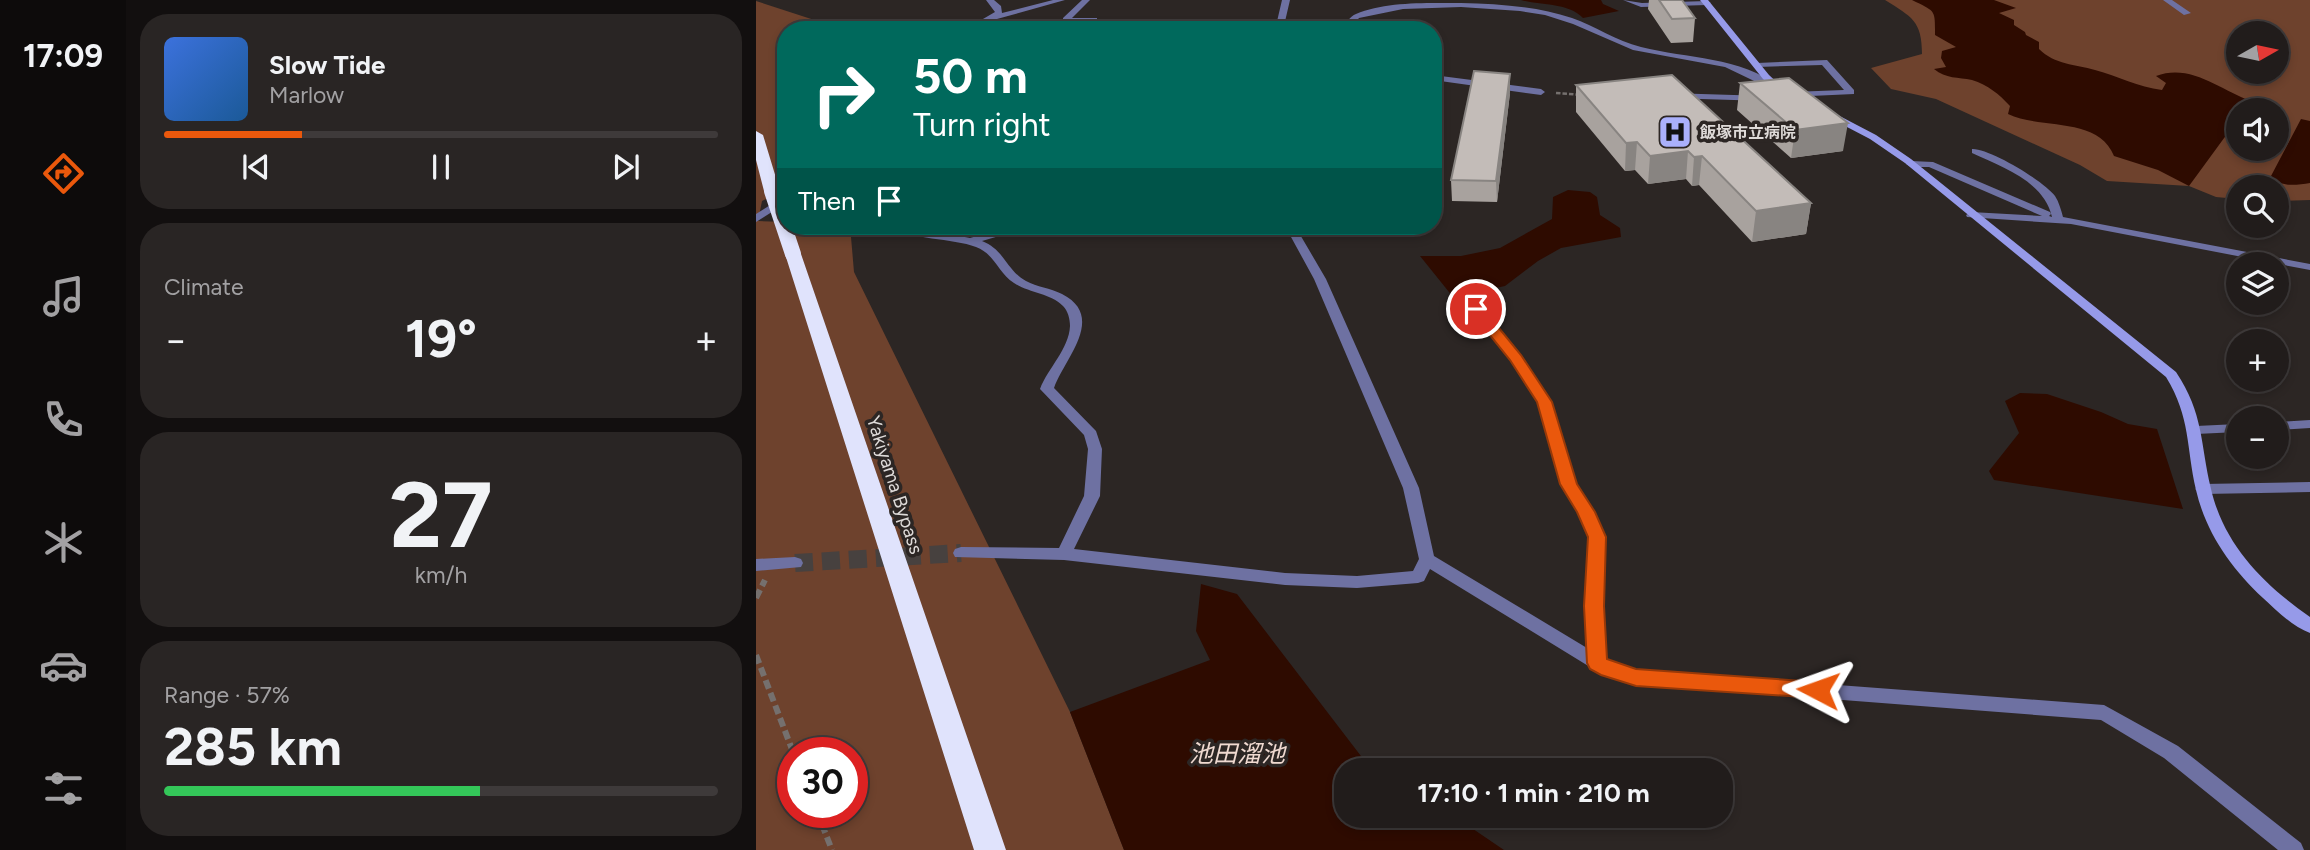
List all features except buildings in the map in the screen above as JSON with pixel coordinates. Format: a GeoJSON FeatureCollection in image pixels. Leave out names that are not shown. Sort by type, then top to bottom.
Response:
{"type":"FeatureCollection","features":[{"type":"Feature","properties":{"kind":"highway","name":"Yakiyama Bypass"},"geometry":{"type":"LineString","coordinates":[[756,135],[777,190]]}},
{"type":"Feature","properties":{"kind":"highway","name":"Yakiyama Bypass"},"geometry":{"type":"LineString","coordinates":[[788,235],[990,850]]}},
{"type":"Feature","properties":{"kind":"street"},"geometry":{"type":"LineString","coordinates":[[990,0],[999,12],[994,17]]}},
{"type":"Feature","properties":{"kind":"street"},"geometry":{"type":"LineString","coordinates":[[986,21],[1061,0]]}},
{"type":"Feature","properties":{"kind":"street"},"geometry":{"type":"LineString","coordinates":[[1086,0],[1066,20],[1094,20]]}},
{"type":"Feature","properties":{"kind":"street"},"geometry":{"type":"LineString","coordinates":[[1281,21],[1286,0]]}},
{"type":"Feature","properties":{"kind":"street"},"geometry":{"type":"LineString","coordinates":[[1627,0],[1641,5],[1705,2],[1784,95]]}},
{"type":"Feature","properties":{"kind":"street"},"geometry":{"type":"LineString","coordinates":[[2167,0],[2187,13]]}},
{"type":"Feature","properties":{"kind":"street"},"geometry":{"type":"LineString","coordinates":[[1352,21],[1356,16],[1393,7],[1453,5],[1542,12],[1567,19],[1637,48],[1723,64],[1746,71],[1784,95],[1852,124],[1910,164],[2171,375],[2186,396],[2196,430],[2203,489],[2212,520],[2229,550],[2258,585],[2310,626]]}},
{"type":"Feature","properties":{"kind":"street"},"geometry":{"type":"LineString","coordinates":[[1757,65],[1824,62],[1851,92],[1784,95]]}},
{"type":"Feature","properties":{"kind":"street"},"geometry":{"type":"LineString","coordinates":[[1442,78],[1541,92]]}},
{"type":"Feature","properties":{"kind":"street"},"geometry":{"type":"LineString","coordinates":[[1975,151],[2013,170],[2046,193],[2053,200],[2058,219]]}},
{"type":"Feature","properties":{"kind":"street"},"geometry":{"type":"LineString","coordinates":[[1910,164],[1930,164],[2058,219]]}},
{"type":"Feature","properties":{"kind":"street"},"geometry":{"type":"LineString","coordinates":[[756,219],[777,197]]}},
{"type":"Feature","properties":{"kind":"street"},"geometry":{"type":"LineString","coordinates":[[1971,215],[2058,219],[2310,267]]}},
{"type":"Feature","properties":{"kind":"street"},"geometry":{"type":"LineString","coordinates":[[942,235],[971,241],[995,250],[1016,281],[1049,291],[1070,306],[1076,319],[1076,335],[1051,374],[1047,388],[1091,434],[1095,449],[1092,496],[1064,554]]}},
{"type":"Feature","properties":{"kind":"street"},"geometry":{"type":"LineString","coordinates":[[971,241],[992,235]]}},
{"type":"Feature","properties":{"kind":"street"},"geometry":{"type":"LineString","coordinates":[[961,553],[1064,554],[1285,579],[1357,582],[1418,577],[1427,559],[1411,488],[1321,279],[1295,235]]}},
{"type":"Feature","properties":{"kind":"street"},"geometry":{"type":"LineString","coordinates":[[1476,309],[1516,358],[1545,402],[1569,484],[1597,537],[1594,606],[1597,663]]}},
{"type":"Feature","properties":{"kind":"street"},"geometry":{"type":"LineString","coordinates":[[2289,426],[2310,425]]}},
{"type":"Feature","properties":{"kind":"street"},"geometry":{"type":"LineString","coordinates":[[2196,430],[2226,429]]}},
{"type":"Feature","properties":{"kind":"street"},"geometry":{"type":"LineString","coordinates":[[2203,489],[2310,487]]}},
{"type":"Feature","properties":{"kind":"street"},"geometry":{"type":"LineString","coordinates":[[1427,559],[1608,670],[1636,677],[2104,713],[2171,752],[2294,850]]}},
{"type":"Feature","properties":{"kind":"street"},"geometry":{"type":"LineString","coordinates":[[756,565],[795,562]]}},
{"type":"Feature","properties":{"kind":"lane"},"geometry":{"type":"LineString","coordinates":[[1681,96],[1765,98]]}},
{"type":"Feature","properties":{"kind":"path"},"geometry":{"type":"LineString","coordinates":[[1541,92],[1591,95]]}},
{"type":"Feature","properties":{"kind":"path"},"geometry":{"type":"LineString","coordinates":[[756,655],[787,737]]}},
{"type":"Feature","properties":{"kind":"path"},"geometry":{"type":"LineString","coordinates":[[823,828],[832,850]]}},
{"type":"Feature","properties":{"kind":"shaded area"},"geometry":{"type":"Polygon","coordinates":[[[1885,0],[2310,0],[2310,200],[2289,201],[2289,175],[2226,175],[2226,198],[2216,197],[2189,186],[2107,181],[2080,165],[1936,99],[1891,89],[1871,68],[1922,54],[1920,34],[1909,16],[1885,0]]]}},
{"type":"Feature","properties":{"kind":"shaded area"},"geometry":{"type":"Polygon","coordinates":[[[756,1],[817,21],[777,21],[777,194],[762,201],[758,221],[777,222],[777,235],[851,237],[854,272],[1070,712],[1124,850],[756,850],[756,1]]]}},
{"type":"Feature","properties":{"kind":"water"},"geometry":{"type":"Polygon","coordinates":[[[1521,0],[1601,0],[1603,4],[1619,11],[1583,18],[1569,9],[1521,0]]]}},
{"type":"Feature","properties":{"kind":"water"},"geometry":{"type":"Polygon","coordinates":[[[1912,0],[1994,0],[2016,8],[1999,13],[2014,20],[2014,25],[2039,42],[2039,49],[2058,61],[2162,90],[2166,83],[2156,76],[2169,73],[2193,75],[2244,98],[2226,98],[2226,135],[2189,186],[2158,170],[2114,156],[2106,143],[2082,129],[2021,119],[2008,114],[2010,106],[1988,87],[1972,80],[1948,76],[1934,69],[1946,67],[1941,58],[1942,51],[1956,47],[1935,35],[1934,16],[1926,7],[1912,0]]]}},
{"type":"Feature","properties":{"kind":"water"},"geometry":{"type":"Polygon","coordinates":[[[2301,119],[2310,121],[2310,183],[2289,184],[2289,175],[2272,175],[2279,161],[2289,161],[2289,142],[2301,119]]]}},
{"type":"Feature","properties":{"kind":"water"},"geometry":{"type":"Polygon","coordinates":[[[1568,190],[1590,192],[1597,197],[1600,215],[1620,228],[1621,237],[1561,248],[1538,261],[1505,286],[1453,297],[1420,256],[1461,256],[1500,248],[1552,219],[1553,197],[1568,190]]]}},
{"type":"Feature","properties":{"kind":"water"},"geometry":{"type":"Polygon","coordinates":[[[2020,393],[2047,394],[2128,424],[2157,429],[2183,509],[1994,480],[1989,471],[2019,433],[2005,401],[2020,393]]]}},
{"type":"Feature","properties":{"kind":"water","name":"池田溜池"},"geometry":{"type":"Polygon","coordinates":[[[1201,584],[1237,594],[1362,758],[1334,758],[1334,828],[1472,828],[1504,850],[1124,850],[1070,712],[1210,660],[1196,631],[1201,584]]]}},
{"type":"Feature","properties":{"kind":"tunnel"},"geometry":{"type":"LineString","coordinates":[[795,563],[961,553]]}},
{"type":"Feature","properties":{"kind":"place","name":"飯塚市立病院"},"geometry":{"type":"Point","coordinates":[1675,132]}},
{"type":"Feature","properties":{"kind":"route"},"geometry":{"type":"LineString","coordinates":[[1476,309],[1516,358],[1545,402],[1569,484],[1597,537],[1594,606],[1597,663],[1608,670],[1636,677],[1818,690]]}}]}
